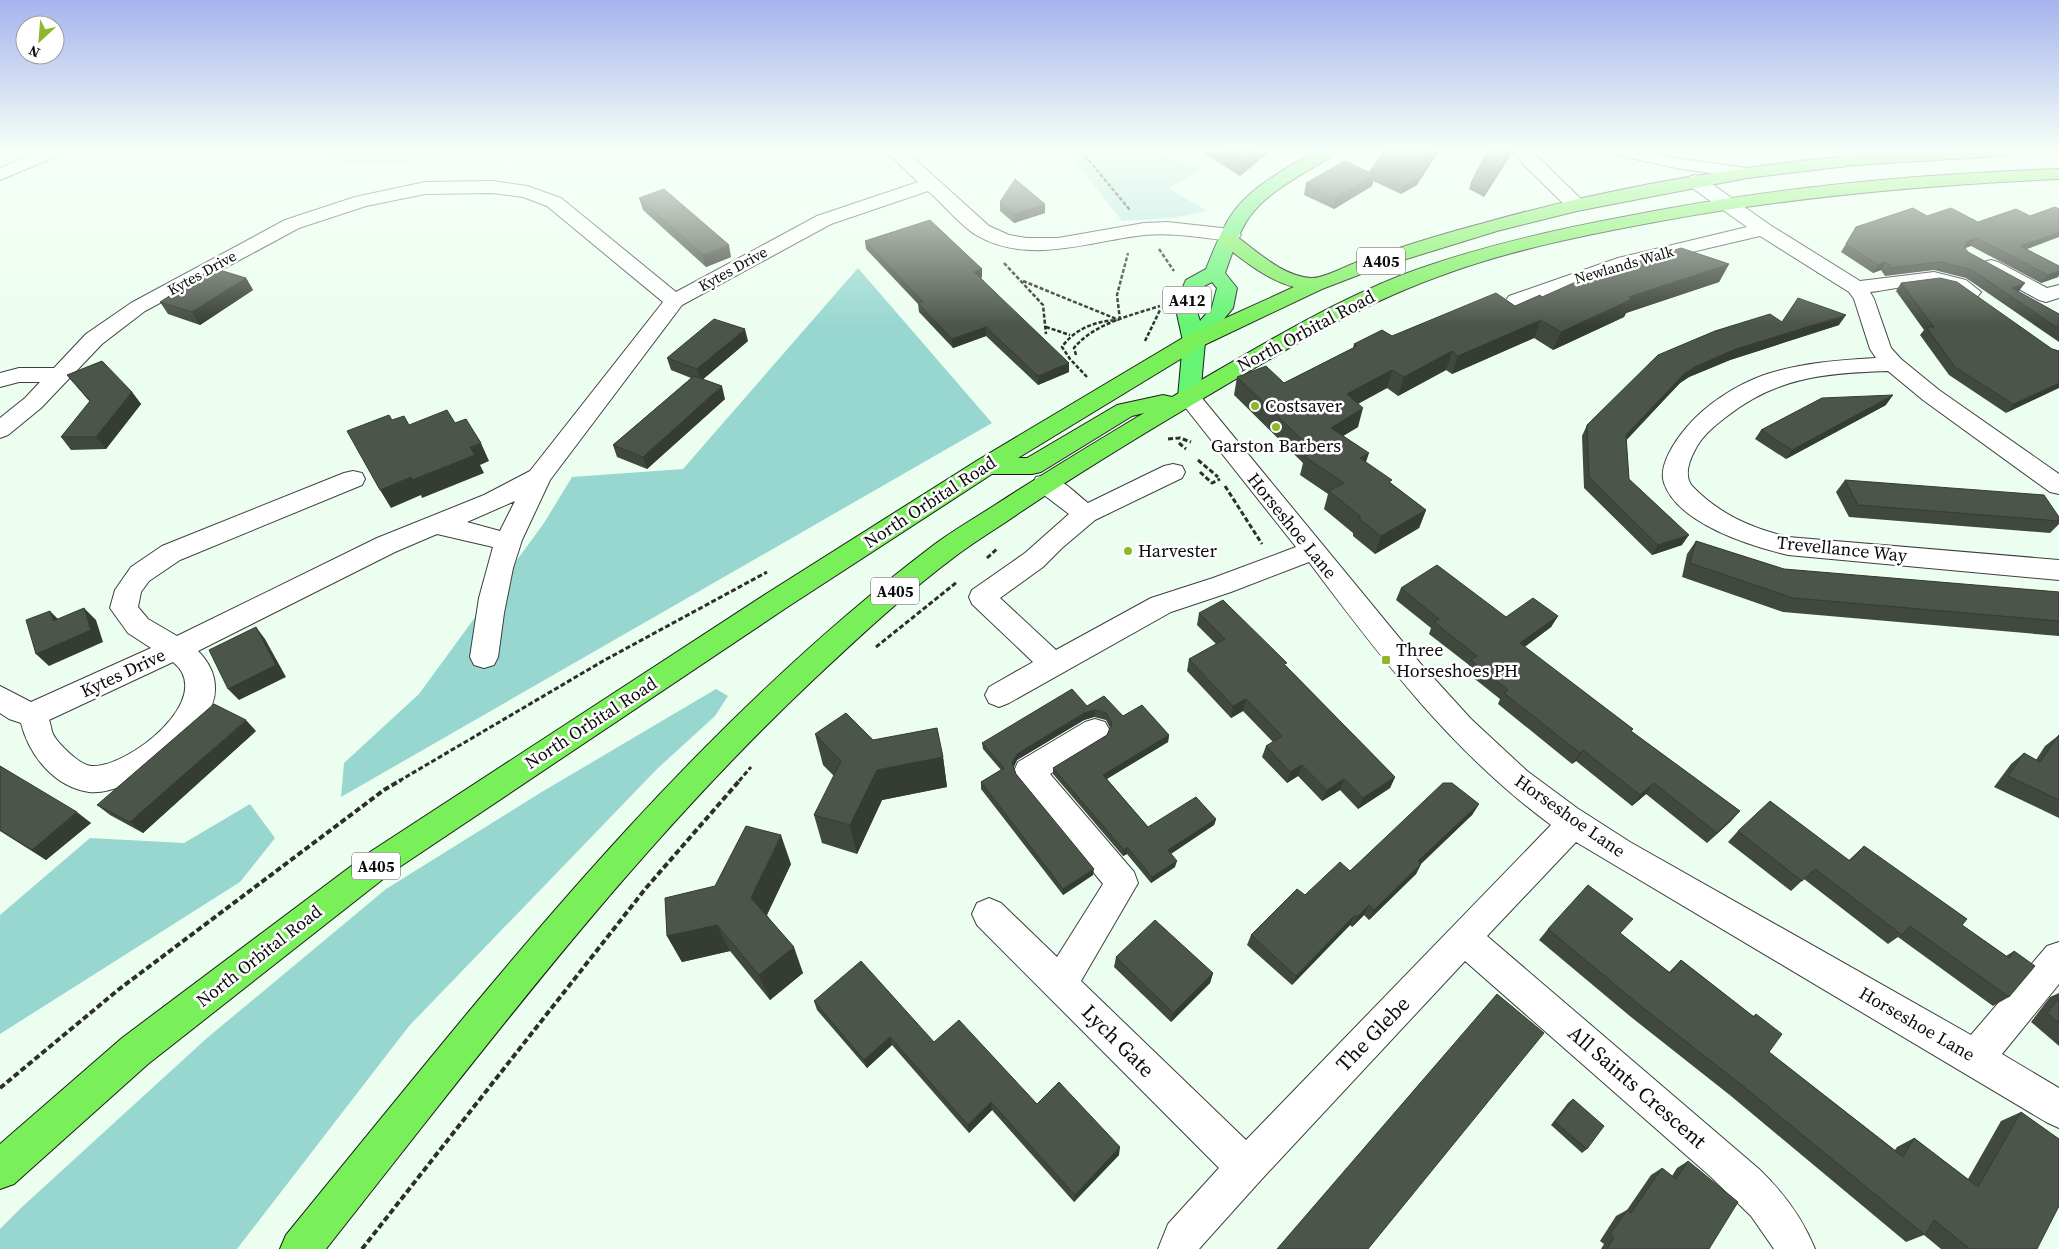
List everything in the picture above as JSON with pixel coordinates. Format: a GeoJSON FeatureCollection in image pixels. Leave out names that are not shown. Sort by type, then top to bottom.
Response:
{"type":"FeatureCollection","features":[{"type":"Feature","properties":{"kind":"highway","name":"North Orbital Road"},"geometry":{"type":"LineString","coordinates":[[0,1170],[135,1050],[381,862],[779,599],[987,466],[1120,384],[1194,341],[1315,285],[1430,244],[1560,209]]}},
{"type":"Feature","properties":{"kind":"highway","name":"North Orbital Road"},"geometry":{"type":"LineString","coordinates":[[300,1249],[473,1034],[640,835],[754,718],[864,616],[949,548],[1046,483],[1276,344],[1328,316],[1404,281],[1496,251],[1588,229],[1699,209]]}},
{"type":"Feature","properties":{"kind":"highway"},"geometry":{"type":"LineString","coordinates":[[1230,238],[1278,277],[1288,281],[1315,285]]}},
{"type":"Feature","properties":{"kind":"highway"},"geometry":{"type":"LineString","coordinates":[[1194,341],[1264,328],[1287,318],[1328,316]]}},
{"type":"Feature","properties":{"kind":"highway"},"geometry":{"type":"LineString","coordinates":[[987,466],[1032,466],[1125,410],[1188,397]]}},
{"type":"Feature","properties":{"kind":"main road","name":"A412"},"geometry":{"type":"LineString","coordinates":[[1188,397],[1194,341],[1185,305],[1193,284],[1215,273],[1245,209]]}},
{"type":"Feature","properties":{"kind":"main road","name":"A412"},"geometry":{"type":"LineString","coordinates":[[1194,341],[1222,308],[1227,288],[1215,273]]}},
{"type":"Feature","properties":{"kind":"street","name":"Kytes Drive"},"geometry":{"type":"LineString","coordinates":[[0,430],[33,403],[94,338],[138,307],[292,224],[337,209]]}},
{"type":"Feature","properties":{"kind":"street","name":"Kytes Drive"},"geometry":{"type":"LineString","coordinates":[[563,209],[675,301]]}},
{"type":"Feature","properties":{"kind":"street","name":"Kytes Drive"},"geometry":{"type":"LineString","coordinates":[[484,658],[494,594],[509,542],[539,477],[675,301],[824,220],[856,209]]}},
{"type":"Feature","properties":{"kind":"street"},"geometry":{"type":"LineString","coordinates":[[959,209],[982,230],[992,236],[1020,243],[1042,245],[1132,222],[1182,228],[1230,238]]}},
{"type":"Feature","properties":{"kind":"street"},"geometry":{"type":"LineString","coordinates":[[1736,209],[1763,229],[1856,288],[1864,298],[1881,349],[1893,364],[1931,395],[2059,486]]}},
{"type":"Feature","properties":{"kind":"street","name":"Newlands Walk"},"geometry":{"type":"LineString","coordinates":[[1516,300],[1624,262],[1763,229]]}},
{"type":"Feature","properties":{"kind":"street"},"geometry":{"type":"LineString","coordinates":[[1978,259],[2055,296]]}},
{"type":"Feature","properties":{"kind":"street"},"geometry":{"type":"LineString","coordinates":[[1856,288],[1934,278],[1959,284],[1990,306]]}},
{"type":"Feature","properties":{"kind":"street","name":"Trevellance Way"},"geometry":{"type":"LineString","coordinates":[[1893,364],[1819,369],[1772,381],[1739,396],[1709,417],[1684,447],[1676,465],[1676,483],[1688,498],[1715,519],[1750,536],[1788,546],[2059,570]]}},
{"type":"Feature","properties":{"kind":"street"},"geometry":{"type":"LineString","coordinates":[[0,380],[19,375],[59,375]]}},
{"type":"Feature","properties":{"kind":"street","name":"Horseshoe Lane"},"geometry":{"type":"LineString","coordinates":[[1188,397],[1314,550],[1404,665],[1472,739],[1516,780],[1574,822],[1650,870],[1976,1058],[2059,1109]]}},
{"type":"Feature","properties":{"kind":"street"},"geometry":{"type":"LineString","coordinates":[[1054,665],[982,597],[1034,560],[1053,541],[1086,514],[1173,472]]}},
{"type":"Feature","properties":{"kind":"street","name":"Kytes Drive"},"geometry":{"type":"LineString","coordinates":[[33,714],[176,649],[386,545],[493,501],[539,477]]}},
{"type":"Feature","properties":{"kind":"street"},"geometry":{"type":"LineString","coordinates":[[0,698],[19,711],[33,714],[40,738],[68,770],[77,775],[92,779],[114,774],[134,765],[174,737],[189,720],[198,698],[200,683],[198,672],[176,649],[139,626],[124,608],[128,590],[140,574],[171,553],[353,479]]}},
{"type":"Feature","properties":{"kind":"street"},"geometry":{"type":"LineString","coordinates":[[1046,483],[1086,514]]}},
{"type":"Feature","properties":{"kind":"street"},"geometry":{"type":"LineString","coordinates":[[436,525],[509,542]]}},
{"type":"Feature","properties":{"kind":"street"},"geometry":{"type":"LineString","coordinates":[[999,695],[1161,605],[1222,585],[1314,550]]}},
{"type":"Feature","properties":{"kind":"street"},"geometry":{"type":"LineString","coordinates":[[1060,983],[1122,882],[1029,771],[1095,731]]}},
{"type":"Feature","properties":{"kind":"street","name":"The Glebe"},"geometry":{"type":"LineString","coordinates":[[1178,1249],[1182,1238],[1246,1167],[1574,822]]}},
{"type":"Feature","properties":{"kind":"street","name":"Lych Gate"},"geometry":{"type":"LineString","coordinates":[[989,914],[1246,1167]]}},
{"type":"Feature","properties":{"kind":"street","name":"All Saints Crescent"},"geometry":{"type":"LineString","coordinates":[[1464,938],[1766,1201],[1791,1238],[1795,1249]]}},
{"type":"Feature","properties":{"kind":"street"},"geometry":{"type":"LineString","coordinates":[[1976,1058],[2059,958]]}},
{"type":"Feature","properties":{"kind":"path"},"geometry":{"type":"LineString","coordinates":[[1120,320],[1117,295],[1132,222],[1123,209]]}},
{"type":"Feature","properties":{"kind":"path"},"geometry":{"type":"LineString","coordinates":[[992,236],[987,245],[1043,305],[1046,334]]}},
{"type":"Feature","properties":{"kind":"path"},"geometry":{"type":"LineString","coordinates":[[1155,244],[1176,274]]}},
{"type":"Feature","properties":{"kind":"path"},"geometry":{"type":"LineString","coordinates":[[1021,280],[1120,320]]}},
{"type":"Feature","properties":{"kind":"path"},"geometry":{"type":"LineString","coordinates":[[1144,342],[1165,300]]}},
{"type":"Feature","properties":{"kind":"path"},"geometry":{"type":"LineString","coordinates":[[1076,355],[1074,348],[1082,338],[1120,320],[1162,305]]}},
{"type":"Feature","properties":{"kind":"path"},"geometry":{"type":"LineString","coordinates":[[1087,377],[1070,359],[1062,347],[1070,335],[1106,320],[1120,320]]}},
{"type":"Feature","properties":{"kind":"path"},"geometry":{"type":"LineString","coordinates":[[1046,327],[1070,335]]}},
{"type":"Feature","properties":{"kind":"path"},"geometry":{"type":"LineString","coordinates":[[1079,382],[1092,374]]}},
{"type":"Feature","properties":{"kind":"path"},"geometry":{"type":"LineString","coordinates":[[1164,440],[1180,438],[1195,444]]}},
{"type":"Feature","properties":{"kind":"path"},"geometry":{"type":"LineString","coordinates":[[1179,443],[1220,479],[1266,550]]}},
{"type":"Feature","properties":{"kind":"path"},"geometry":{"type":"LineString","coordinates":[[985,559],[1000,547]]}},
{"type":"Feature","properties":{"kind":"path"},"geometry":{"type":"LineString","coordinates":[[0,1088],[118,990],[384,790],[603,661],[774,567]]}},
{"type":"Feature","properties":{"kind":"path"},"geometry":{"type":"LineString","coordinates":[[871,650],[962,578]]}},
{"type":"Feature","properties":{"kind":"path"},"geometry":{"type":"LineString","coordinates":[[362,1249],[646,888],[753,765]]}},
{"type":"Feature","properties":{"kind":"shaded area"},"geometry":{"type":"Polygon","coordinates":[[[1113,209],[1204,209],[1207,211],[1173,218],[1122,221],[1113,209]]]}},
{"type":"Feature","properties":{"kind":"shaded area"},"geometry":{"type":"Polygon","coordinates":[[[858,268],[992,423],[341,797],[344,763],[419,694],[544,523],[572,477],[683,469],[858,268]]]}},
{"type":"Feature","properties":{"kind":"shaded area"},"geometry":{"type":"Polygon","coordinates":[[[716,689],[728,696],[715,716],[657,769],[409,1026],[237,1249],[0,1249],[0,1229],[22,1207],[207,1038],[386,889],[540,793],[716,689]]]}},
{"type":"Feature","properties":{"kind":"shaded area"},"geometry":{"type":"Polygon","coordinates":[[[250,804],[275,838],[240,882],[0,1034],[0,915],[90,838],[184,843],[250,804]]]}},
{"type":"Feature","properties":{"kind":"building"},"geometry":{"type":"Polygon","coordinates":[[[652,209],[688,209],[729,245],[703,255],[652,209]]]}},
{"type":"Feature","properties":{"kind":"building"},"geometry":{"type":"Polygon","coordinates":[[[1009,209],[1029,209],[1014,214],[1009,209]]]}},
{"type":"Feature","properties":{"kind":"building"},"geometry":{"type":"Polygon","coordinates":[[[1909,209],[1915,209],[1927,216],[1947,209],[1953,209],[1978,222],[2015,209],[2030,216],[2049,209],[2059,209],[2059,232],[2020,246],[2059,266],[2059,271],[2048,275],[1976,238],[1967,241],[1964,247],[1968,252],[2025,283],[2012,288],[2059,314],[2059,329],[1972,270],[1940,262],[1891,268],[1886,262],[1878,265],[1846,244],[1856,227],[1909,209]]]}},
{"type":"Feature","properties":{"kind":"building"},"geometry":{"type":"Polygon","coordinates":[[[930,220],[982,269],[974,272],[1069,363],[1038,376],[986,327],[952,339],[918,303],[923,302],[865,241],[930,220]]]}},
{"type":"Feature","properties":{"kind":"building"},"geometry":{"type":"Polygon","coordinates":[[[1681,248],[1729,264],[1629,297],[1632,299],[1561,332],[1541,320],[1458,356],[1452,351],[1404,377],[1392,370],[1347,394],[1363,408],[1331,428],[1369,453],[1360,458],[1392,480],[1389,482],[1426,510],[1381,536],[1329,491],[1344,483],[1305,457],[1314,451],[1237,377],[1266,366],[1284,383],[1357,346],[1354,344],[1382,330],[1392,336],[1496,293],[1515,306],[1540,295],[1542,297],[1580,280],[1681,248]]]}},
{"type":"Feature","properties":{"kind":"building"},"geometry":{"type":"Polygon","coordinates":[[[213,268],[246,278],[192,312],[160,302],[213,268]]]}},
{"type":"Feature","properties":{"kind":"building"},"geometry":{"type":"Polygon","coordinates":[[[1940,278],[1957,282],[2052,349],[2059,351],[2059,383],[2013,404],[1955,367],[1926,327],[1934,327],[1901,283],[1940,278]]]}},
{"type":"Feature","properties":{"kind":"building"},"geometry":{"type":"Polygon","coordinates":[[[1798,298],[1846,315],[1736,349],[1694,367],[1685,373],[1626,435],[1629,479],[1689,535],[1658,545],[1589,477],[1587,425],[1658,355],[1715,331],[1770,314],[1782,322],[1798,298]]]}},
{"type":"Feature","properties":{"kind":"building"},"geometry":{"type":"Polygon","coordinates":[[[714,319],[745,329],[697,369],[667,358],[714,319]]]}},
{"type":"Feature","properties":{"kind":"building"},"geometry":{"type":"Polygon","coordinates":[[[102,361],[132,392],[96,437],[61,437],[90,401],[67,375],[102,361]]]}},
{"type":"Feature","properties":{"kind":"building"},"geometry":{"type":"Polygon","coordinates":[[[694,376],[722,386],[643,457],[613,445],[694,376]]]}},
{"type":"Feature","properties":{"kind":"building"},"geometry":{"type":"Polygon","coordinates":[[[1893,395],[1792,450],[1761,430],[1822,398],[1893,395]]]}},
{"type":"Feature","properties":{"kind":"building"},"geometry":{"type":"Polygon","coordinates":[[[447,410],[455,423],[466,419],[481,443],[470,447],[475,455],[412,480],[411,477],[380,490],[347,431],[389,415],[392,420],[404,416],[409,425],[447,410]]]}},
{"type":"Feature","properties":{"kind":"building"},"geometry":{"type":"Polygon","coordinates":[[[1845,480],[2044,495],[2059,517],[2059,521],[1858,505],[1845,480]]]}},
{"type":"Feature","properties":{"kind":"building"},"geometry":{"type":"Polygon","coordinates":[[[1696,541],[1784,569],[2059,592],[2059,621],[1793,598],[1690,563],[1696,541]]]}},
{"type":"Feature","properties":{"kind":"building"},"geometry":{"type":"Polygon","coordinates":[[[1437,565],[1506,617],[1533,598],[1558,616],[1520,643],[1633,729],[1631,731],[1740,811],[1717,833],[1654,783],[1640,795],[1583,750],[1580,753],[1504,693],[1508,690],[1471,660],[1477,656],[1434,622],[1439,619],[1401,588],[1437,565]]]}},
{"type":"Feature","properties":{"kind":"building"},"geometry":{"type":"Polygon","coordinates":[[[1223,600],[1287,663],[1284,664],[1395,777],[1363,798],[1344,779],[1327,790],[1302,765],[1290,772],[1266,746],[1282,736],[1246,699],[1233,706],[1189,659],[1225,639],[1199,613],[1223,600]]]}},
{"type":"Feature","properties":{"kind":"building"},"geometry":{"type":"Polygon","coordinates":[[[84,608],[91,630],[36,654],[26,620],[50,611],[53,621],[84,608]]]}},
{"type":"Feature","properties":{"kind":"building"},"geometry":{"type":"Polygon","coordinates":[[[256,627],[276,665],[228,689],[209,650],[256,627]]]}},
{"type":"Feature","properties":{"kind":"building"},"geometry":{"type":"Polygon","coordinates":[[[1072,689],[1087,706],[1104,696],[1123,716],[1142,705],[1169,735],[1103,775],[1148,827],[1196,797],[1216,819],[1168,850],[1177,861],[1152,877],[1127,847],[1124,850],[1053,768],[1107,735],[1112,723],[1106,713],[1095,710],[1084,713],[1017,754],[1012,763],[1016,774],[1094,869],[1063,889],[981,782],[1004,768],[982,743],[1072,689]]]}},
{"type":"Feature","properties":{"kind":"building"},"geometry":{"type":"Polygon","coordinates":[[[214,704],[246,720],[130,822],[97,805],[214,704]]]}},
{"type":"Feature","properties":{"kind":"building"},"geometry":{"type":"Polygon","coordinates":[[[846,713],[873,740],[937,728],[943,757],[877,770],[850,825],[814,815],[841,761],[815,734],[846,713]]]}},
{"type":"Feature","properties":{"kind":"building"},"geometry":{"type":"Polygon","coordinates":[[[2059,735],[2059,800],[2008,776],[2024,753],[2040,762],[2059,735]]]}},
{"type":"Feature","properties":{"kind":"building"},"geometry":{"type":"Polygon","coordinates":[[[0,766],[77,812],[32,850],[0,830],[0,766]]]}},
{"type":"Feature","properties":{"kind":"building"},"geometry":{"type":"Polygon","coordinates":[[[1443,783],[1452,783],[1479,804],[1418,861],[1421,864],[1374,910],[1369,905],[1357,917],[1355,915],[1296,976],[1251,935],[1297,889],[1305,895],[1340,862],[1350,871],[1443,783]]]}},
{"type":"Feature","properties":{"kind":"building"},"geometry":{"type":"Polygon","coordinates":[[[1770,801],[1850,861],[1864,846],[1967,919],[1962,925],[2009,958],[2014,951],[2035,966],[2009,997],[1910,926],[1902,935],[1815,869],[1802,881],[1738,831],[1770,801]]]}},
{"type":"Feature","properties":{"kind":"building"},"geometry":{"type":"Polygon","coordinates":[[[746,826],[781,835],[751,898],[794,947],[759,975],[717,925],[667,936],[665,898],[715,886],[746,826]]]}},
{"type":"Feature","properties":{"kind":"building"},"geometry":{"type":"Polygon","coordinates":[[[1588,885],[1633,919],[1620,933],[1670,973],[1681,960],[1754,1017],[1756,1014],[1782,1034],[1769,1052],[1903,1157],[1914,1138],[1978,1187],[2021,1112],[2059,1139],[2059,1206],[2037,1249],[1970,1249],[1934,1220],[1925,1235],[1744,1087],[1642,1007],[1548,929],[1588,885]]]}},
{"type":"Feature","properties":{"kind":"building"},"geometry":{"type":"Polygon","coordinates":[[[1155,920],[1213,973],[1173,1013],[1116,957],[1155,920]]]}},
{"type":"Feature","properties":{"kind":"building"},"geometry":{"type":"Polygon","coordinates":[[[861,961],[934,1042],[959,1020],[1037,1104],[1059,1082],[1120,1147],[1075,1195],[991,1102],[968,1125],[890,1037],[864,1060],[814,1001],[861,961]]]}},
{"type":"Feature","properties":{"kind":"building"},"geometry":{"type":"Polygon","coordinates":[[[1497,994],[1544,1033],[1368,1249],[1277,1249],[1497,994]]]}},
{"type":"Feature","properties":{"kind":"building"},"geometry":{"type":"Polygon","coordinates":[[[2059,998],[2059,1023],[2047,1013],[2059,998]]]}},
{"type":"Feature","properties":{"kind":"building"},"geometry":{"type":"Polygon","coordinates":[[[1573,1099],[1604,1126],[1587,1149],[1555,1122],[1573,1099]]]}},
{"type":"Feature","properties":{"kind":"building"},"geometry":{"type":"Polygon","coordinates":[[[1688,1161],[1738,1202],[1709,1249],[1607,1249],[1614,1238],[1610,1234],[1627,1210],[1631,1213],[1662,1168],[1676,1179],[1688,1161]]]}},
{"type":"Feature","properties":{"kind":"place","name":"Costsaver"},"geometry":{"type":"Point","coordinates":[1255,406]}},
{"type":"Feature","properties":{"kind":"place","name":"Garston Barbers"},"geometry":{"type":"Point","coordinates":[1276,427]}},
{"type":"Feature","properties":{"kind":"place","name":"Harvester"},"geometry":{"type":"Point","coordinates":[1128,551]}},
{"type":"Feature","properties":{"kind":"place","name":"Three Horseshoes PH"},"geometry":{"type":"Point","coordinates":[1386,660]}}]}
